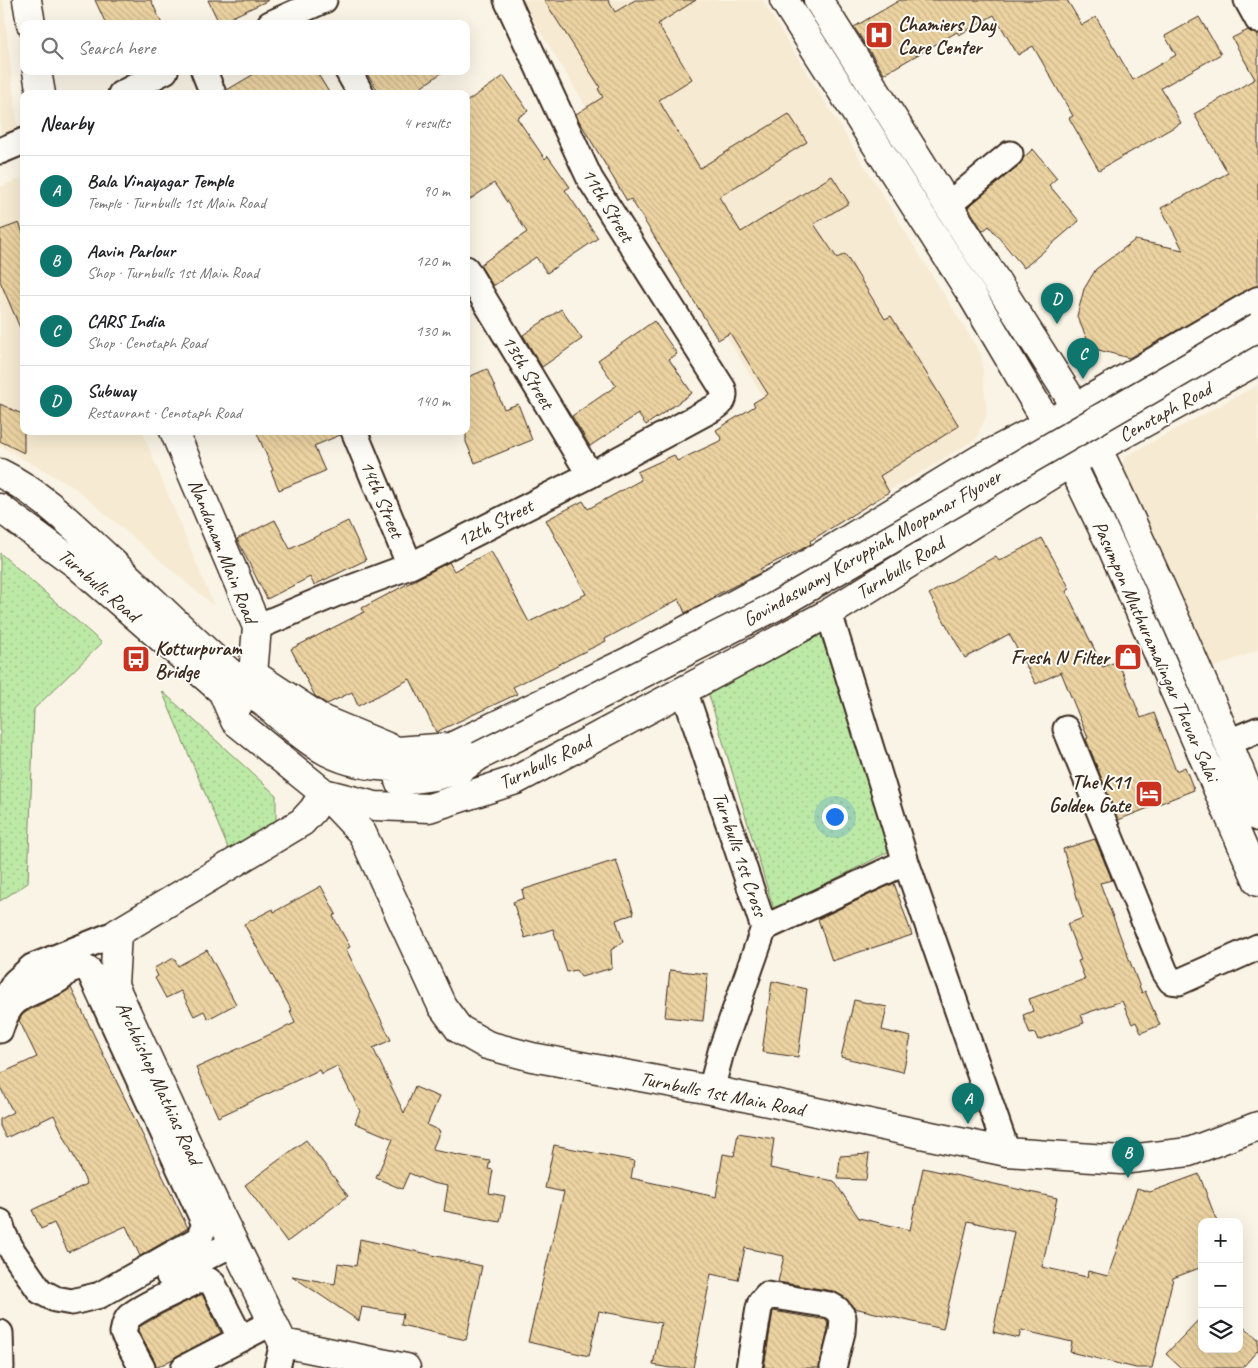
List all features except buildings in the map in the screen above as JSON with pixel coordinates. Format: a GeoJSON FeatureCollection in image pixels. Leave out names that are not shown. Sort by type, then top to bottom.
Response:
{"type":"FeatureCollection","features":[{"type":"Feature","properties":{"kind":"street"},"geometry":{"type":"LineString","coordinates":[[27,0],[30,20]]}},
{"type":"Feature","properties":{"kind":"street","name":"11th Street"},"geometry":{"type":"LineString","coordinates":[[507,0],[590,179],[724,389],[723,401]]}},
{"type":"Feature","properties":{"kind":"street","name":"Pasumpon Muthuramalingar Thevar Salai"},"geometry":{"type":"LineString","coordinates":[[784,0],[974,297],[1043,426],[1113,550],[1258,882]]}},
{"type":"Feature","properties":{"kind":"street","name":"Pasumpon Muthuramalingar Thevar Salai"},"geometry":{"type":"LineString","coordinates":[[818,0],[948,205],[1082,404],[1103,446],[1168,603],[1229,742],[1258,817]]}},
{"type":"Feature","properties":{"kind":"street"},"geometry":{"type":"LineString","coordinates":[[284,20],[318,10]]}},
{"type":"Feature","properties":{"kind":"street"},"geometry":{"type":"LineString","coordinates":[[38,75],[39,90]]}},
{"type":"Feature","properties":{"kind":"street"},"geometry":{"type":"LineString","coordinates":[[129,90],[157,75]]}},
{"type":"Feature","properties":{"kind":"street"},"geometry":{"type":"LineString","coordinates":[[206,75],[211,90]]}},
{"type":"Feature","properties":{"kind":"street"},"geometry":{"type":"LineString","coordinates":[[350,75],[359,90]]}},
{"type":"Feature","properties":{"kind":"street"},"geometry":{"type":"LineString","coordinates":[[0,151],[20,143]]}},
{"type":"Feature","properties":{"kind":"street"},"geometry":{"type":"LineString","coordinates":[[948,205],[1010,154]]}},
{"type":"Feature","properties":{"kind":"street","name":"13th Street"},"geometry":{"type":"LineString","coordinates":[[470,276],[590,475]]}},
{"type":"Feature","properties":{"kind":"street"},"geometry":{"type":"LineString","coordinates":[[1082,404],[1258,301]]}},
{"type":"Feature","properties":{"kind":"street","name":"Govindaswamy Karuppiah Moopanar Flyover"},"geometry":{"type":"LineString","coordinates":[[237,681],[299,742],[318,746],[337,756],[368,765],[404,767],[431,763],[459,755],[479,756],[774,606],[1258,327]]}},
{"type":"Feature","properties":{"kind":"street","name":"Cenotaph Road"},"geometry":{"type":"LineString","coordinates":[[1065,466],[1258,360]]}},
{"type":"Feature","properties":{"kind":"street","name":"12th Street"},"geometry":{"type":"LineString","coordinates":[[257,627],[335,594],[410,566],[590,475],[720,405],[723,401]]}},
{"type":"Feature","properties":{"kind":"street","name":"Turnbulls Road"},"geometry":{"type":"LineString","coordinates":[[0,508],[237,681],[322,720],[397,751],[451,748],[629,661],[798,570],[980,459],[1082,404]]}},
{"type":"Feature","properties":{"kind":"street","name":"Nandanam Main Road"},"geometry":{"type":"LineString","coordinates":[[176,435],[257,627],[237,681]]}},
{"type":"Feature","properties":{"kind":"street","name":"14th Street"},"geometry":{"type":"LineString","coordinates":[[356,435],[410,566]]}},
{"type":"Feature","properties":{"kind":"street","name":"Turnbulls Road"},"geometry":{"type":"LineString","coordinates":[[0,473],[28,489],[64,517],[237,681],[235,721],[324,793],[375,806],[429,808],[516,780],[829,613],[1065,466]]}},
{"type":"Feature","properties":{"kind":"street"},"geometry":{"type":"LineString","coordinates":[[829,613],[906,862],[1007,1152]]}},
{"type":"Feature","properties":{"kind":"street","name":"Turnbulls 1st Cross"},"geometry":{"type":"LineString","coordinates":[[684,690],[764,928],[906,862]]}},
{"type":"Feature","properties":{"kind":"street"},"geometry":{"type":"LineString","coordinates":[[1066,729],[1165,972],[1171,981],[1180,982],[1258,947]]}},
{"type":"Feature","properties":{"kind":"street"},"geometry":{"type":"LineString","coordinates":[[1229,742],[1258,730]]}},
{"type":"Feature","properties":{"kind":"street"},"geometry":{"type":"LineString","coordinates":[[0,1008],[15,982],[32,967],[71,960],[117,933],[302,822],[313,810],[324,793]]}},
{"type":"Feature","properties":{"kind":"street","name":"Turnbulls 1st Main Road"},"geometry":{"type":"LineString","coordinates":[[324,793],[362,833],[442,1006],[459,1029],[487,1045],[532,1057],[711,1090],[1007,1152],[1121,1160],[1189,1152],[1258,1126]]}},
{"type":"Feature","properties":{"kind":"street"},"geometry":{"type":"LineString","coordinates":[[711,1090],[722,1048],[764,928]]}},
{"type":"Feature","properties":{"kind":"street","name":"Archbishop Mathias Road"},"geometry":{"type":"LineString","coordinates":[[117,933],[114,985],[212,1218],[234,1243],[278,1344]]}},
{"type":"Feature","properties":{"kind":"street"},"geometry":{"type":"LineString","coordinates":[[0,1030],[3,1019],[14,1003],[63,977],[71,960]]}},
{"type":"Feature","properties":{"kind":"street"},"geometry":{"type":"LineString","coordinates":[[0,1222],[13,1252],[40,1292],[55,1299],[72,1302],[100,1295],[199,1239],[212,1218],[89,970],[71,960]]}},
{"type":"Feature","properties":{"kind":"street"},"geometry":{"type":"LineString","coordinates":[[128,1296],[234,1243]]}},
{"type":"Feature","properties":{"kind":"street"},"geometry":{"type":"LineString","coordinates":[[142,1368],[123,1333],[129,1318],[200,1278],[208,1280],[213,1284],[241,1339]]}},
{"type":"Feature","properties":{"kind":"street"},"geometry":{"type":"LineString","coordinates":[[749,1368],[759,1308],[761,1302],[768,1295],[830,1305],[837,1309],[843,1317],[842,1332],[833,1368]]}},
{"type":"Feature","properties":{"kind":"street"},"geometry":{"type":"LineString","coordinates":[[0,1333],[1,1368]]}},
{"type":"Feature","properties":{"kind":"street"},"geometry":{"type":"LineString","coordinates":[[184,1368],[241,1339],[406,1368]]}},
{"type":"Feature","properties":{"kind":"shaded area"},"geometry":{"type":"Polygon","coordinates":[[[0,0],[3,0],[19,141],[0,149],[0,0]]]}},
{"type":"Feature","properties":{"kind":"shaded area"},"geometry":{"type":"Polygon","coordinates":[[[521,0],[762,0],[981,354],[987,414],[976,439],[838,519],[521,0]]]}},
{"type":"Feature","properties":{"kind":"shaded area"},"geometry":{"type":"Polygon","coordinates":[[[20,179],[20,435],[144,435],[214,606],[75,488],[0,446],[0,187],[20,179]]]}},
{"type":"Feature","properties":{"kind":"shaded area"},"geometry":{"type":"Polygon","coordinates":[[[1258,385],[1258,650],[1210,669],[1119,471],[1126,456],[1258,385]]]}},
{"type":"Feature","properties":{"kind":"green space"},"geometry":{"type":"Polygon","coordinates":[[[0,553],[102,643],[34,709],[28,883],[0,901],[0,553]]]}},
{"type":"Feature","properties":{"kind":"green space"},"geometry":{"type":"Polygon","coordinates":[[[819,629],[890,851],[774,910],[708,692],[819,629]]]}},
{"type":"Feature","properties":{"kind":"green space"},"geometry":{"type":"Polygon","coordinates":[[[162,691],[276,795],[276,830],[231,855],[162,691]]]}},
{"type":"Feature","properties":{"kind":"place","name":"Chamiers Day Care Center"},"geometry":{"type":"Point","coordinates":[879,35]}},
{"type":"Feature","properties":{"kind":"place","name":"Subway"},"geometry":{"type":"Point","coordinates":[1057,324]}},
{"type":"Feature","properties":{"kind":"place","name":"CARS India"},"geometry":{"type":"Point","coordinates":[1083,379]}},
{"type":"Feature","properties":{"kind":"place","name":"Fresh N Filter"},"geometry":{"type":"Point","coordinates":[1128,657]}},
{"type":"Feature","properties":{"kind":"place","name":"Kotturpuram Bridge"},"geometry":{"type":"Point","coordinates":[136,659]}},
{"type":"Feature","properties":{"kind":"place","name":"The K11 Golden Gate"},"geometry":{"type":"Point","coordinates":[1149,794]}},
{"type":"Feature","properties":{"kind":"place","name":"Bala Vinayagar Temple"},"geometry":{"type":"Point","coordinates":[968,1124]}},
{"type":"Feature","properties":{"kind":"place","name":"Aavin Parlour"},"geometry":{"type":"Point","coordinates":[1128,1178]}}]}
